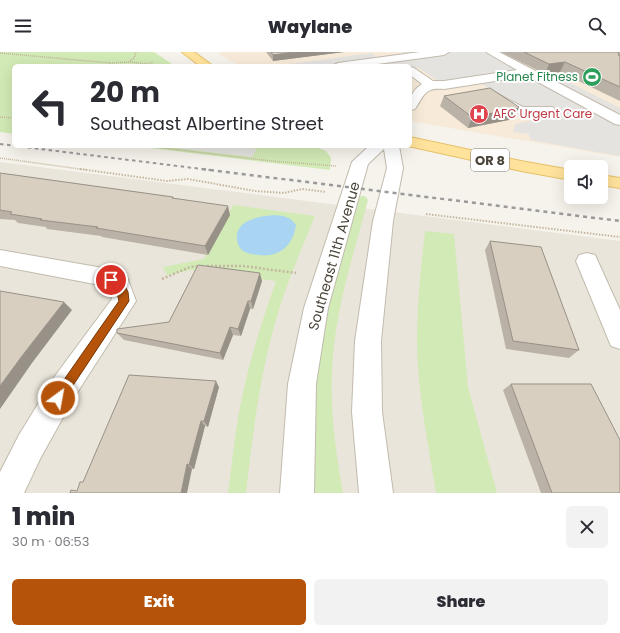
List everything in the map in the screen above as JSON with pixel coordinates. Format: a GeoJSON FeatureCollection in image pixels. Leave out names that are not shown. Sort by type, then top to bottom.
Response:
{"type":"FeatureCollection","features":[{"type":"Feature","properties":{"kind":"main road"},"geometry":{"type":"LineString","coordinates":[[187,52],[204,64]]}},
{"type":"Feature","properties":{"kind":"main road","name":"OR 8"},"geometry":{"type":"LineString","coordinates":[[412,142],[481,158],[564,174]]}},
{"type":"Feature","properties":{"kind":"main road"},"geometry":{"type":"LineString","coordinates":[[608,181],[620,183]]}},
{"type":"Feature","properties":{"kind":"street"},"geometry":{"type":"LineString","coordinates":[[352,64],[444,52]]}},
{"type":"Feature","properties":{"kind":"street"},"geometry":{"type":"LineString","coordinates":[[491,52],[620,121]]}},
{"type":"Feature","properties":{"kind":"street"},"geometry":{"type":"LineString","coordinates":[[395,58],[402,64]]}},
{"type":"Feature","properties":{"kind":"street"},"geometry":{"type":"LineString","coordinates":[[412,71],[430,84],[444,85],[528,72]]}},
{"type":"Feature","properties":{"kind":"street"},"geometry":{"type":"LineString","coordinates":[[469,81],[518,111],[531,113],[548,110]]}},
{"type":"Feature","properties":{"kind":"street"},"geometry":{"type":"LineString","coordinates":[[412,103],[421,90],[430,84]]}},
{"type":"Feature","properties":{"kind":"street","name":"Southeast 11th Avenue"},"geometry":{"type":"LineString","coordinates":[[297,493],[302,384],[316,308],[360,162],[376,148]]}},
{"type":"Feature","properties":{"kind":"street"},"geometry":{"type":"LineString","coordinates":[[376,493],[367,412],[368,340],[383,221],[395,168],[391,148]]}},
{"type":"Feature","properties":{"kind":"street"},"geometry":{"type":"LineString","coordinates":[[0,258],[103,278],[119,283],[123,292],[124,301],[65,386],[30,446],[7,493]]}},
{"type":"Feature","properties":{"kind":"street"},"geometry":{"type":"LineString","coordinates":[[587,261],[620,338]]}},
{"type":"Feature","properties":{"kind":"path"},"geometry":{"type":"LineString","coordinates":[[130,62],[134,58],[136,52]]}},
{"type":"Feature","properties":{"kind":"path"},"geometry":{"type":"LineString","coordinates":[[0,53],[110,63],[130,62],[142,64],[153,62]]}},
{"type":"Feature","properties":{"kind":"path"},"geometry":{"type":"LineString","coordinates":[[0,117],[12,118]]}},
{"type":"Feature","properties":{"kind":"path"},"geometry":{"type":"LineString","coordinates":[[163,148],[272,161],[337,166]]}},
{"type":"Feature","properties":{"kind":"path"},"geometry":{"type":"LineString","coordinates":[[0,158],[167,181],[188,179],[255,191],[284,193],[302,189],[326,192]]}},
{"type":"Feature","properties":{"kind":"path"},"geometry":{"type":"LineString","coordinates":[[426,214],[620,237]]}},
{"type":"Feature","properties":{"kind":"path"},"geometry":{"type":"LineString","coordinates":[[162,279],[177,274],[185,268],[192,266],[242,266],[296,273]]}},
{"type":"Feature","properties":{"kind":"shaded area"},"geometry":{"type":"Polygon","coordinates":[[[401,52],[509,52],[531,63],[523,65],[544,76],[553,74],[620,108],[620,156],[530,140],[529,134],[513,132],[515,124],[548,117],[532,107],[521,109],[471,77],[439,82],[419,68],[412,69],[412,64],[290,64],[372,53],[376,57],[402,53],[401,52]]]}},
{"type":"Feature","properties":{"kind":"shaded area"},"geometry":{"type":"Polygon","coordinates":[[[561,52],[620,78],[620,157],[412,121],[412,64],[236,64],[217,53],[561,52]]]}},
{"type":"Feature","properties":{"kind":"shaded area"},"geometry":{"type":"Polygon","coordinates":[[[175,148],[257,149],[252,157],[175,148]]]}},
{"type":"Feature","properties":{"kind":"shaded area"},"geometry":{"type":"Polygon","coordinates":[[[0,162],[620,241],[620,493],[0,493],[0,162]]]}},
{"type":"Feature","properties":{"kind":"green space"},"geometry":{"type":"Polygon","coordinates":[[[0,52],[154,52],[172,64],[12,64],[12,134],[0,132],[0,52]]]}},
{"type":"Feature","properties":{"kind":"green space"},"geometry":{"type":"Polygon","coordinates":[[[150,148],[318,148],[326,151],[331,158],[330,170],[150,148]]]}},
{"type":"Feature","properties":{"kind":"green space"},"geometry":{"type":"Polygon","coordinates":[[[365,196],[368,200],[340,306],[336,328],[332,372],[334,432],[343,493],[311,493],[311,402],[320,328],[359,197],[365,196]]]}},
{"type":"Feature","properties":{"kind":"green space"},"geometry":{"type":"Polygon","coordinates":[[[233,205],[315,216],[286,288],[266,357],[251,447],[246,493],[228,493],[235,438],[239,411],[248,371],[276,281],[192,270],[167,275],[163,267],[204,259],[233,205]]]}},
{"type":"Feature","properties":{"kind":"green space"},"geometry":{"type":"Polygon","coordinates":[[[425,231],[454,234],[468,387],[497,493],[436,493],[417,359],[418,299],[425,231]]]}},
{"type":"Feature","properties":{"kind":"water"},"geometry":{"type":"Polygon","coordinates":[[[275,215],[287,217],[296,225],[292,239],[288,245],[284,249],[272,255],[258,255],[242,250],[237,240],[237,233],[240,228],[249,220],[275,215]]]}},
{"type":"Feature","properties":{"kind":"building"},"geometry":{"type":"Polygon","coordinates":[[[271,52],[295,52],[273,55],[271,52]]]}},
{"type":"Feature","properties":{"kind":"building"},"geometry":{"type":"Polygon","coordinates":[[[524,52],[618,52],[620,56],[620,87],[565,62],[549,64],[524,52]]]}},
{"type":"Feature","properties":{"kind":"building"},"geometry":{"type":"Polygon","coordinates":[[[490,88],[519,108],[472,117],[444,96],[490,88]]]}},
{"type":"Feature","properties":{"kind":"building"},"geometry":{"type":"Polygon","coordinates":[[[0,173],[228,206],[205,246],[96,228],[98,227],[40,220],[42,219],[10,214],[12,212],[0,210],[0,173]]]}},
{"type":"Feature","properties":{"kind":"building"},"geometry":{"type":"Polygon","coordinates":[[[490,241],[541,247],[579,350],[513,341],[490,241]]]}},
{"type":"Feature","properties":{"kind":"building"},"geometry":{"type":"Polygon","coordinates":[[[198,265],[260,273],[251,301],[248,301],[238,329],[230,327],[220,353],[117,333],[117,329],[169,322],[198,265]]]}},
{"type":"Feature","properties":{"kind":"building"},"geometry":{"type":"Polygon","coordinates":[[[0,291],[64,302],[0,386],[0,291]]]}},
{"type":"Feature","properties":{"kind":"building"},"geometry":{"type":"Polygon","coordinates":[[[129,375],[216,381],[204,421],[201,421],[189,465],[187,464],[181,493],[70,493],[71,490],[77,491],[80,482],[83,482],[129,375]]]}},
{"type":"Feature","properties":{"kind":"building"},"geometry":{"type":"Polygon","coordinates":[[[511,384],[591,384],[620,440],[620,493],[552,493],[511,384]]]}},
{"type":"Feature","properties":{"kind":"railway"},"geometry":{"type":"LineString","coordinates":[[0,144],[12,145]]}},
{"type":"Feature","properties":{"kind":"railway"},"geometry":{"type":"LineString","coordinates":[[32,148],[210,170]]}},
{"type":"Feature","properties":{"kind":"railway"},"geometry":{"type":"LineString","coordinates":[[202,169],[620,221]]}},
{"type":"Feature","properties":{"kind":"place","name":"Planet Fitness"},"geometry":{"type":"Point","coordinates":[592,77]}},
{"type":"Feature","properties":{"kind":"place","name":"AFC Urgent Care"},"geometry":{"type":"Point","coordinates":[479,114]}},
{"type":"Feature","properties":{"kind":"route"},"geometry":{"type":"LineString","coordinates":[[58,398],[124,301],[123,292],[119,283],[111,280]]}}]}
